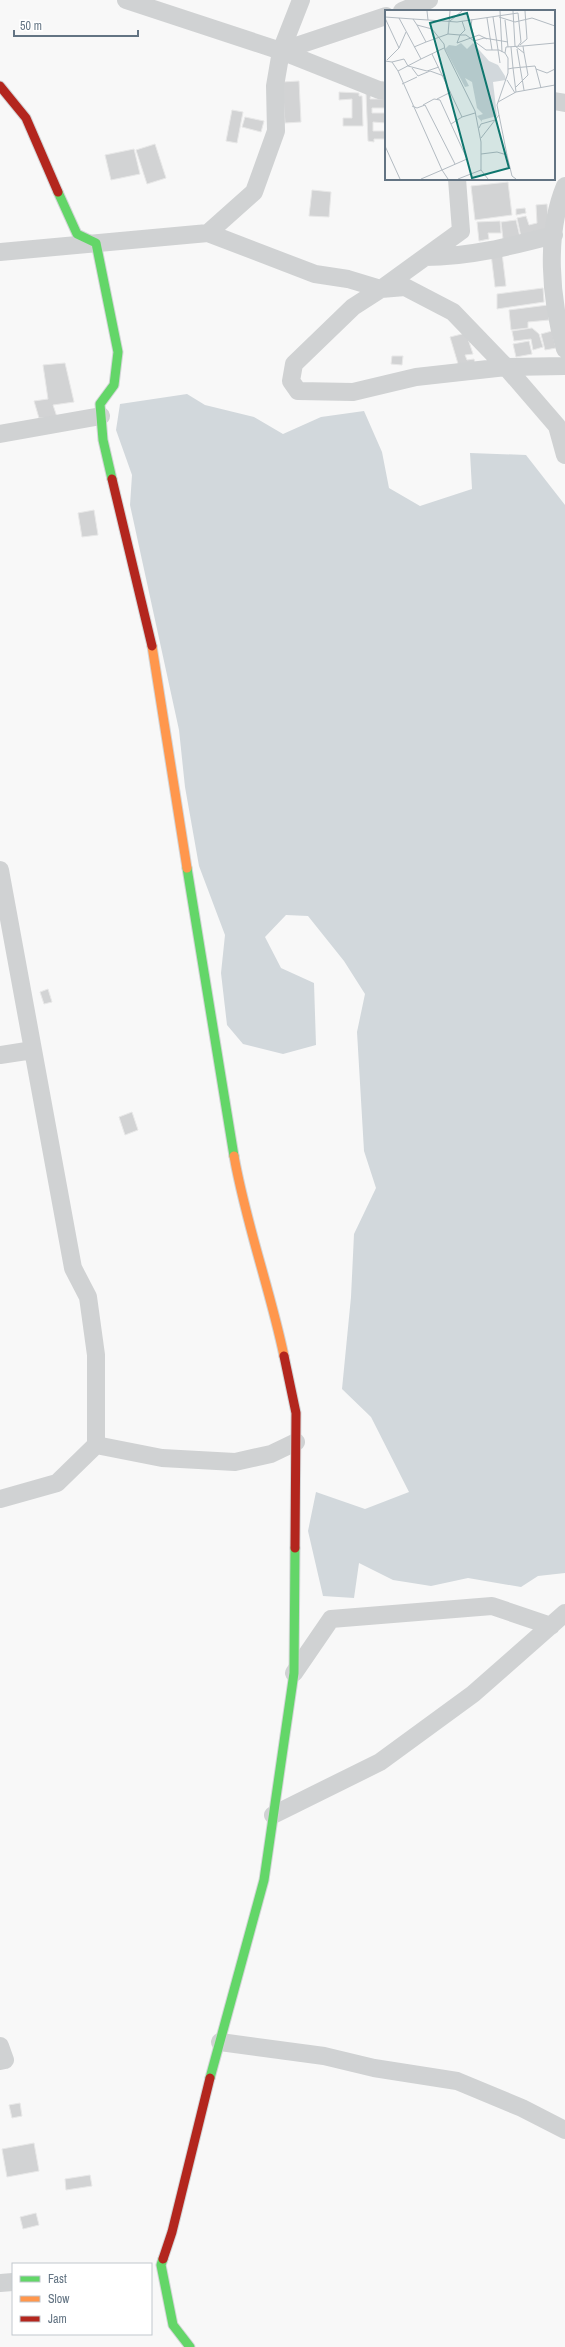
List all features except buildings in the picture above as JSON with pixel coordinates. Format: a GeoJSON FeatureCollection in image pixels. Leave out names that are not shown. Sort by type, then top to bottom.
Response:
{"type":"FeatureCollection","features":[{"type":"Feature","properties":{"kind":"street"},"geometry":{"type":"LineString","coordinates":[[126,0],[281,51],[379,90],[385,91]]}},
{"type":"Feature","properties":{"kind":"street"},"geometry":{"type":"LineString","coordinates":[[208,233],[254,192],[276,131],[275,86],[281,51],[301,0]]}},
{"type":"Feature","properties":{"kind":"street"},"geometry":{"type":"LineString","coordinates":[[404,10],[429,0]]}},
{"type":"Feature","properties":{"kind":"street"},"geometry":{"type":"LineString","coordinates":[[281,51],[385,16]]}},
{"type":"Feature","properties":{"kind":"street"},"geometry":{"type":"LineString","coordinates":[[0,86],[11,95],[28,120],[77,234],[96,243]]}},
{"type":"Feature","properties":{"kind":"street"},"geometry":{"type":"LineString","coordinates":[[555,101],[565,103]]}},
{"type":"Feature","properties":{"kind":"street"},"geometry":{"type":"LineString","coordinates":[[457,180],[461,231],[381,289],[353,307],[294,364],[291,381],[298,391],[353,392],[416,377],[506,367],[565,366]]}},
{"type":"Feature","properties":{"kind":"street"},"geometry":{"type":"LineString","coordinates":[[565,186],[558,204],[552,260],[555,293],[565,349]]}},
{"type":"Feature","properties":{"kind":"street"},"geometry":{"type":"LineString","coordinates":[[0,252],[208,233],[315,274],[348,279],[381,289],[405,287],[453,312],[506,367],[561,425],[565,455]]}},
{"type":"Feature","properties":{"kind":"street"},"geometry":{"type":"LineString","coordinates":[[425,257],[452,257],[508,247],[554,235]]}},
{"type":"Feature","properties":{"kind":"street"},"geometry":{"type":"LineString","coordinates":[[96,243],[118,352],[114,384],[100,404],[103,440],[156,664],[210,1015],[240,1188],[275,1312],[296,1413],[294,1673],[264,1880],[220,2042],[174,2224],[156,2266],[173,2325],[190,2347]]}},
{"type":"Feature","properties":{"kind":"street"},"geometry":{"type":"LineString","coordinates":[[0,434],[101,416]]}},
{"type":"Feature","properties":{"kind":"street"},"geometry":{"type":"LineString","coordinates":[[0,870],[73,1268],[88,1296],[96,1355],[96,1445],[57,1483],[0,1499]]}},
{"type":"Feature","properties":{"kind":"street"},"geometry":{"type":"LineString","coordinates":[[0,1055],[33,1050]]}},
{"type":"Feature","properties":{"kind":"street"},"geometry":{"type":"LineString","coordinates":[[96,1445],[162,1458],[235,1462],[270,1454],[296,1442]]}},
{"type":"Feature","properties":{"kind":"street"},"geometry":{"type":"LineString","coordinates":[[294,1673],[331,1619],[492,1606],[551,1626]]}},
{"type":"Feature","properties":{"kind":"street"},"geometry":{"type":"LineString","coordinates":[[274,1815],[380,1762],[473,1694],[565,1613]]}},
{"type":"Feature","properties":{"kind":"street"},"geometry":{"type":"LineString","coordinates":[[220,2042],[324,2056],[374,2068],[457,2081],[522,2108],[565,2130]]}},
{"type":"Feature","properties":{"kind":"street"},"geometry":{"type":"LineString","coordinates":[[0,2046],[5,2060],[0,2061]]}},
{"type":"Feature","properties":{"kind":"street"},"geometry":{"type":"LineString","coordinates":[[0,2283],[12,2282]]}},
{"type":"Feature","properties":{"kind":"shaded area"},"geometry":{"type":"Polygon","coordinates":[[[187,394],[205,405],[254,417],[283,434],[321,417],[364,411],[382,452],[389,488],[420,506],[472,489],[470,453],[526,455],[565,505],[565,1573],[538,1576],[521,1587],[468,1578],[431,1586],[393,1580],[359,1563],[354,1598],[323,1596],[308,1531],[316,1492],[365,1509],[409,1492],[371,1417],[342,1389],[351,1297],[354,1234],[376,1188],[364,1151],[357,1032],[365,994],[344,961],[308,916],[286,915],[265,937],[281,968],[314,983],[316,1045],[283,1054],[243,1044],[227,1025],[221,973],[225,935],[199,866],[185,787],[179,730],[130,505],[132,475],[116,430],[120,404],[187,394]]]}},
{"type":"Feature","properties":{"kind":"traffic: fast"},"geometry":{"type":"LineString","coordinates":[[58,192],[77,234],[96,243],[118,352],[114,385],[100,404],[103,440],[112,479]]}},
{"type":"Feature","properties":{"kind":"traffic: fast"},"geometry":{"type":"LineString","coordinates":[[187,868],[234,1156]]}},
{"type":"Feature","properties":{"kind":"traffic: fast"},"geometry":{"type":"LineString","coordinates":[[210,2078],[264,1880],[294,1673],[295,1548]]}},
{"type":"Feature","properties":{"kind":"traffic: fast"},"geometry":{"type":"LineString","coordinates":[[163,2259],[161,2265],[173,2325],[190,2347]]}},
{"type":"Feature","properties":{"kind":"traffic: slow"},"geometry":{"type":"LineString","coordinates":[[152,646],[187,868]]}},
{"type":"Feature","properties":{"kind":"traffic: slow"},"geometry":{"type":"LineString","coordinates":[[234,1156],[245,1207],[284,1356]]}},
{"type":"Feature","properties":{"kind":"traffic: jam"},"geometry":{"type":"LineString","coordinates":[[0,86],[26,118],[58,192]]}},
{"type":"Feature","properties":{"kind":"traffic: jam"},"geometry":{"type":"LineString","coordinates":[[112,479],[152,646]]}},
{"type":"Feature","properties":{"kind":"traffic: jam"},"geometry":{"type":"LineString","coordinates":[[284,1356],[296,1413],[295,1548]]}},
{"type":"Feature","properties":{"kind":"traffic: jam"},"geometry":{"type":"LineString","coordinates":[[163,2259],[172,2232],[210,2078]]}}]}
